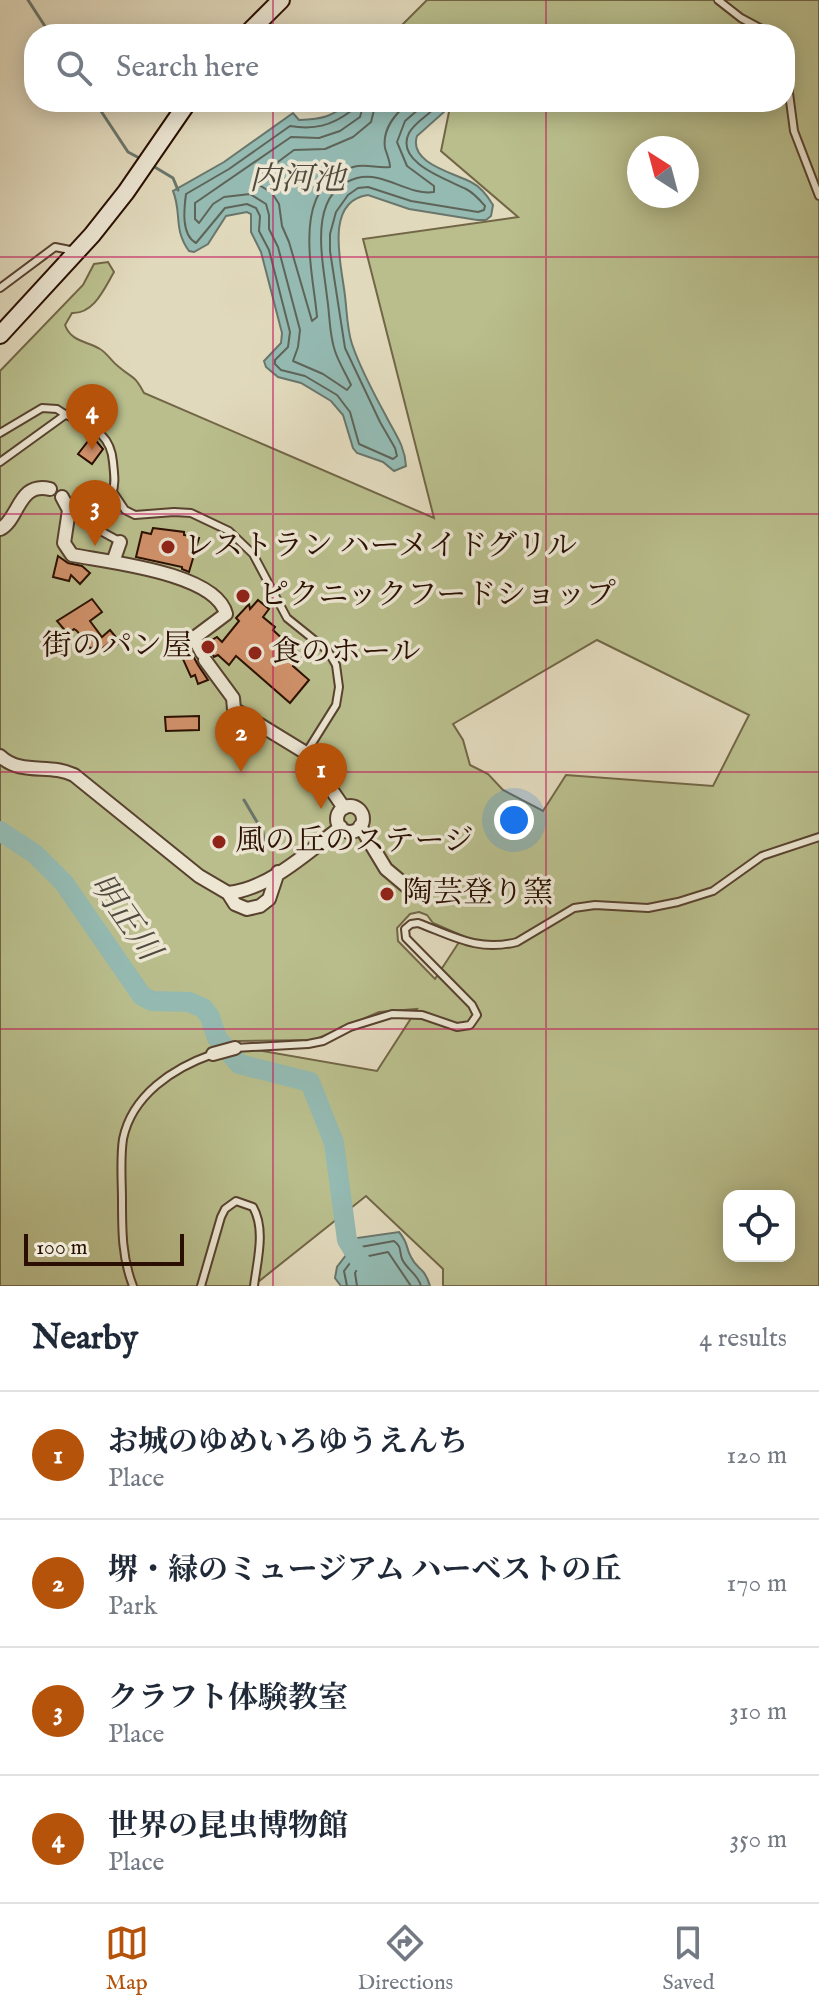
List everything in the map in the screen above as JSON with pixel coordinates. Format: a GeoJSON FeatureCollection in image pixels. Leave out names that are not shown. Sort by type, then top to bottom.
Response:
{"type":"FeatureCollection","features":[{"type":"Feature","properties":{"kind":"street"},"geometry":{"type":"LineString","coordinates":[[257,24],[281,0]]}},
{"type":"Feature","properties":{"kind":"street"},"geometry":{"type":"LineString","coordinates":[[0,335],[77,252],[126,192],[181,112]]}},
{"type":"Feature","properties":{"kind":"street"},"geometry":{"type":"LineString","coordinates":[[0,529],[8,525],[15,508],[30,493],[41,487],[50,489]]}},
{"type":"Feature","properties":{"kind":"street"},"geometry":{"type":"LineString","coordinates":[[62,497],[69,510],[64,535],[67,549],[72,555],[113,562],[188,582],[220,599],[226,614],[194,638],[233,698],[234,709],[306,753],[344,808]]}},
{"type":"Feature","properties":{"kind":"street"},"geometry":{"type":"LineString","coordinates":[[113,562],[120,542]]}},
{"type":"Feature","properties":{"kind":"street"},"geometry":{"type":"LineString","coordinates":[[0,756],[12,767],[64,770],[74,775],[199,876],[228,893],[235,904],[247,909],[260,906],[269,899],[278,872]]}},
{"type":"Feature","properties":{"kind":"street"},"geometry":{"type":"LineString","coordinates":[[352,806],[360,810],[363,818],[360,826],[348,831],[341,827],[337,817],[344,808],[352,806]]}},
{"type":"Feature","properties":{"kind":"street"},"geometry":{"type":"LineString","coordinates":[[360,826],[386,869],[411,890]]}},
{"type":"Feature","properties":{"kind":"street"},"geometry":{"type":"LineString","coordinates":[[228,893],[256,888],[341,827]]}},
{"type":"Feature","properties":{"kind":"street"},"geometry":{"type":"LineString","coordinates":[[213,1054],[235,1048]]}},
{"type":"Feature","properties":{"kind":"lane"},"geometry":{"type":"LineString","coordinates":[[718,0],[752,24]]}},
{"type":"Feature","properties":{"kind":"lane"},"geometry":{"type":"LineString","coordinates":[[791,112],[794,131],[819,196]]}},
{"type":"Feature","properties":{"kind":"lane"},"geometry":{"type":"LineString","coordinates":[[0,288],[55,247],[77,252]]}},
{"type":"Feature","properties":{"kind":"lane"},"geometry":{"type":"LineString","coordinates":[[0,433],[42,408],[57,409],[106,437],[112,447],[113,492],[97,521],[97,529],[120,542]]}},
{"type":"Feature","properties":{"kind":"lane"},"geometry":{"type":"LineString","coordinates":[[0,462],[65,415]]}},
{"type":"Feature","properties":{"kind":"lane"},"geometry":{"type":"LineString","coordinates":[[113,492],[125,510],[135,515],[191,513],[229,531],[253,554],[287,618],[328,651],[336,665],[339,687],[336,705],[306,753]]}},
{"type":"Feature","properties":{"kind":"lane"},"geometry":{"type":"LineString","coordinates":[[235,1048],[323,1041],[350,1027],[392,1014],[422,1015],[457,1027],[470,1025],[477,1015],[472,1005],[406,938],[405,929],[411,924],[418,923],[473,944],[498,946],[517,942],[574,908],[595,905],[648,908],[713,891],[762,856],[819,837]]}},
{"type":"Feature","properties":{"kind":"lane"},"geometry":{"type":"LineString","coordinates":[[133,1286],[122,1236],[124,1137],[136,1109],[153,1087],[178,1069],[213,1054]]}},
{"type":"Feature","properties":{"kind":"lane"},"geometry":{"type":"LineString","coordinates":[[201,1286],[221,1217],[225,1209],[236,1201],[253,1207],[258,1219],[259,1248],[254,1286]]}},
{"type":"Feature","properties":{"kind":"green space"},"geometry":{"type":"Polygon","coordinates":[[[427,0],[819,0],[819,1286],[443,1286],[443,1269],[366,1196],[253,1286],[0,1286],[0,371],[83,285],[94,264],[108,262],[114,272],[102,293],[86,309],[72,313],[65,325],[75,338],[103,351],[135,380],[144,393],[434,518],[363,239],[518,217],[441,151],[449,112],[795,112],[795,24],[403,24],[427,0]],[[597,640],[453,724],[463,740],[470,765],[488,774],[503,790],[543,811],[566,775],[713,786],[749,715],[597,640]],[[419,912],[410,914],[397,928],[398,941],[435,979],[463,936],[433,923],[427,915],[419,912]],[[417,1009],[379,1012],[314,1040],[239,1041],[229,1045],[377,1071],[417,1009]]]}},
{"type":"Feature","properties":{"kind":"water","name":"内河池"},"geometry":{"type":"Polygon","coordinates":[[[444,112],[417,136],[419,153],[434,166],[475,184],[493,205],[491,216],[486,220],[477,220],[409,209],[368,195],[354,200],[345,209],[340,222],[339,253],[350,338],[363,372],[404,452],[406,466],[394,471],[383,462],[357,453],[343,415],[331,401],[301,383],[278,377],[266,367],[264,361],[281,343],[282,333],[261,252],[251,232],[251,214],[226,216],[208,244],[194,252],[189,251],[184,243],[179,228],[173,191],[224,162],[293,113],[299,120],[332,114],[444,112]]]}},
{"type":"Feature","properties":{"kind":"water"},"geometry":{"type":"Polygon","coordinates":[[[399,1232],[430,1286],[341,1286],[335,1278],[337,1267],[346,1255],[343,1240],[399,1232]]]}},
{"type":"Feature","properties":{"kind":"building"},"geometry":{"type":"Polygon","coordinates":[[[92,436],[103,449],[92,464],[78,454],[92,436]]]}},
{"type":"Feature","properties":{"kind":"building","name":"レストラン ハーメイドグリル"},"geometry":{"type":"Polygon","coordinates":[[[153,528],[184,532],[184,535],[199,538],[189,572],[182,567],[136,557],[142,532],[151,534],[153,528]]]}},
{"type":"Feature","properties":{"kind":"building"},"geometry":{"type":"Polygon","coordinates":[[[58,556],[68,563],[82,566],[90,573],[80,584],[71,575],[69,581],[53,577],[58,556]]]}},
{"type":"Feature","properties":{"kind":"building"},"geometry":{"type":"Polygon","coordinates":[[[92,599],[102,612],[90,621],[102,637],[110,630],[120,642],[113,648],[109,643],[102,649],[97,644],[91,649],[77,631],[74,629],[68,634],[57,621],[92,599]]]}},
{"type":"Feature","properties":{"kind":"building","name":"食のホール"},"geometry":{"type":"Polygon","coordinates":[[[258,600],[269,609],[263,617],[297,655],[293,666],[309,680],[290,703],[236,656],[229,665],[218,655],[214,657],[207,643],[217,637],[222,642],[239,621],[236,618],[249,604],[250,609],[258,600]]]}},
{"type":"Feature","properties":{"kind":"building"},"geometry":{"type":"Polygon","coordinates":[[[192,654],[208,680],[198,684],[195,675],[191,677],[182,657],[192,654]]]}},
{"type":"Feature","properties":{"kind":"building"},"geometry":{"type":"Polygon","coordinates":[[[199,716],[199,730],[166,731],[165,717],[199,716]]]}},
{"type":"Feature","properties":{"kind":"waterway"},"geometry":{"type":"LineString","coordinates":[[28,0],[44,24]]}},
{"type":"Feature","properties":{"kind":"waterway"},"geometry":{"type":"LineString","coordinates":[[102,112],[128,152],[143,160]]}},
{"type":"Feature","properties":{"kind":"waterway"},"geometry":{"type":"LineString","coordinates":[[153,166],[173,178],[178,190]]}},
{"type":"Feature","properties":{"kind":"waterway"},"geometry":{"type":"LineString","coordinates":[[244,800],[263,832],[264,843]]}},
{"type":"Feature","properties":{"kind":"waterway","name":"明正川"},"geometry":{"type":"LineString","coordinates":[[0,831],[35,854],[64,883],[142,996],[152,1001],[189,1002],[203,1008],[210,1017],[217,1038],[239,1064],[310,1082],[334,1143],[347,1240],[360,1261]]}},
{"type":"Feature","properties":{"kind":"place","name":"世界の昆虫博物館"},"geometry":{"type":"Point","coordinates":[92,450]}},
{"type":"Feature","properties":{"kind":"place","name":"クラフト体験教室"},"geometry":{"type":"Point","coordinates":[95,546]}},
{"type":"Feature","properties":{"kind":"place","name":"レストラン ハーメイドグリル"},"geometry":{"type":"Point","coordinates":[168,547]}},
{"type":"Feature","properties":{"kind":"place","name":"ピクニックフードショップ"},"geometry":{"type":"Point","coordinates":[243,596]}},
{"type":"Feature","properties":{"kind":"place","name":"街のパン屋"},"geometry":{"type":"Point","coordinates":[208,647]}},
{"type":"Feature","properties":{"kind":"place","name":"食のホール"},"geometry":{"type":"Point","coordinates":[255,653]}},
{"type":"Feature","properties":{"kind":"place","name":"堺・緑のミュージアム ハーベストの丘"},"geometry":{"type":"Point","coordinates":[241,772]}},
{"type":"Feature","properties":{"kind":"place","name":"お城のゆめいろゆうえんち"},"geometry":{"type":"Point","coordinates":[321,809]}},
{"type":"Feature","properties":{"kind":"place","name":"風の丘のステージ"},"geometry":{"type":"Point","coordinates":[219,842]}},
{"type":"Feature","properties":{"kind":"place","name":"陶芸登り窯"},"geometry":{"type":"Point","coordinates":[387,894]}}]}
